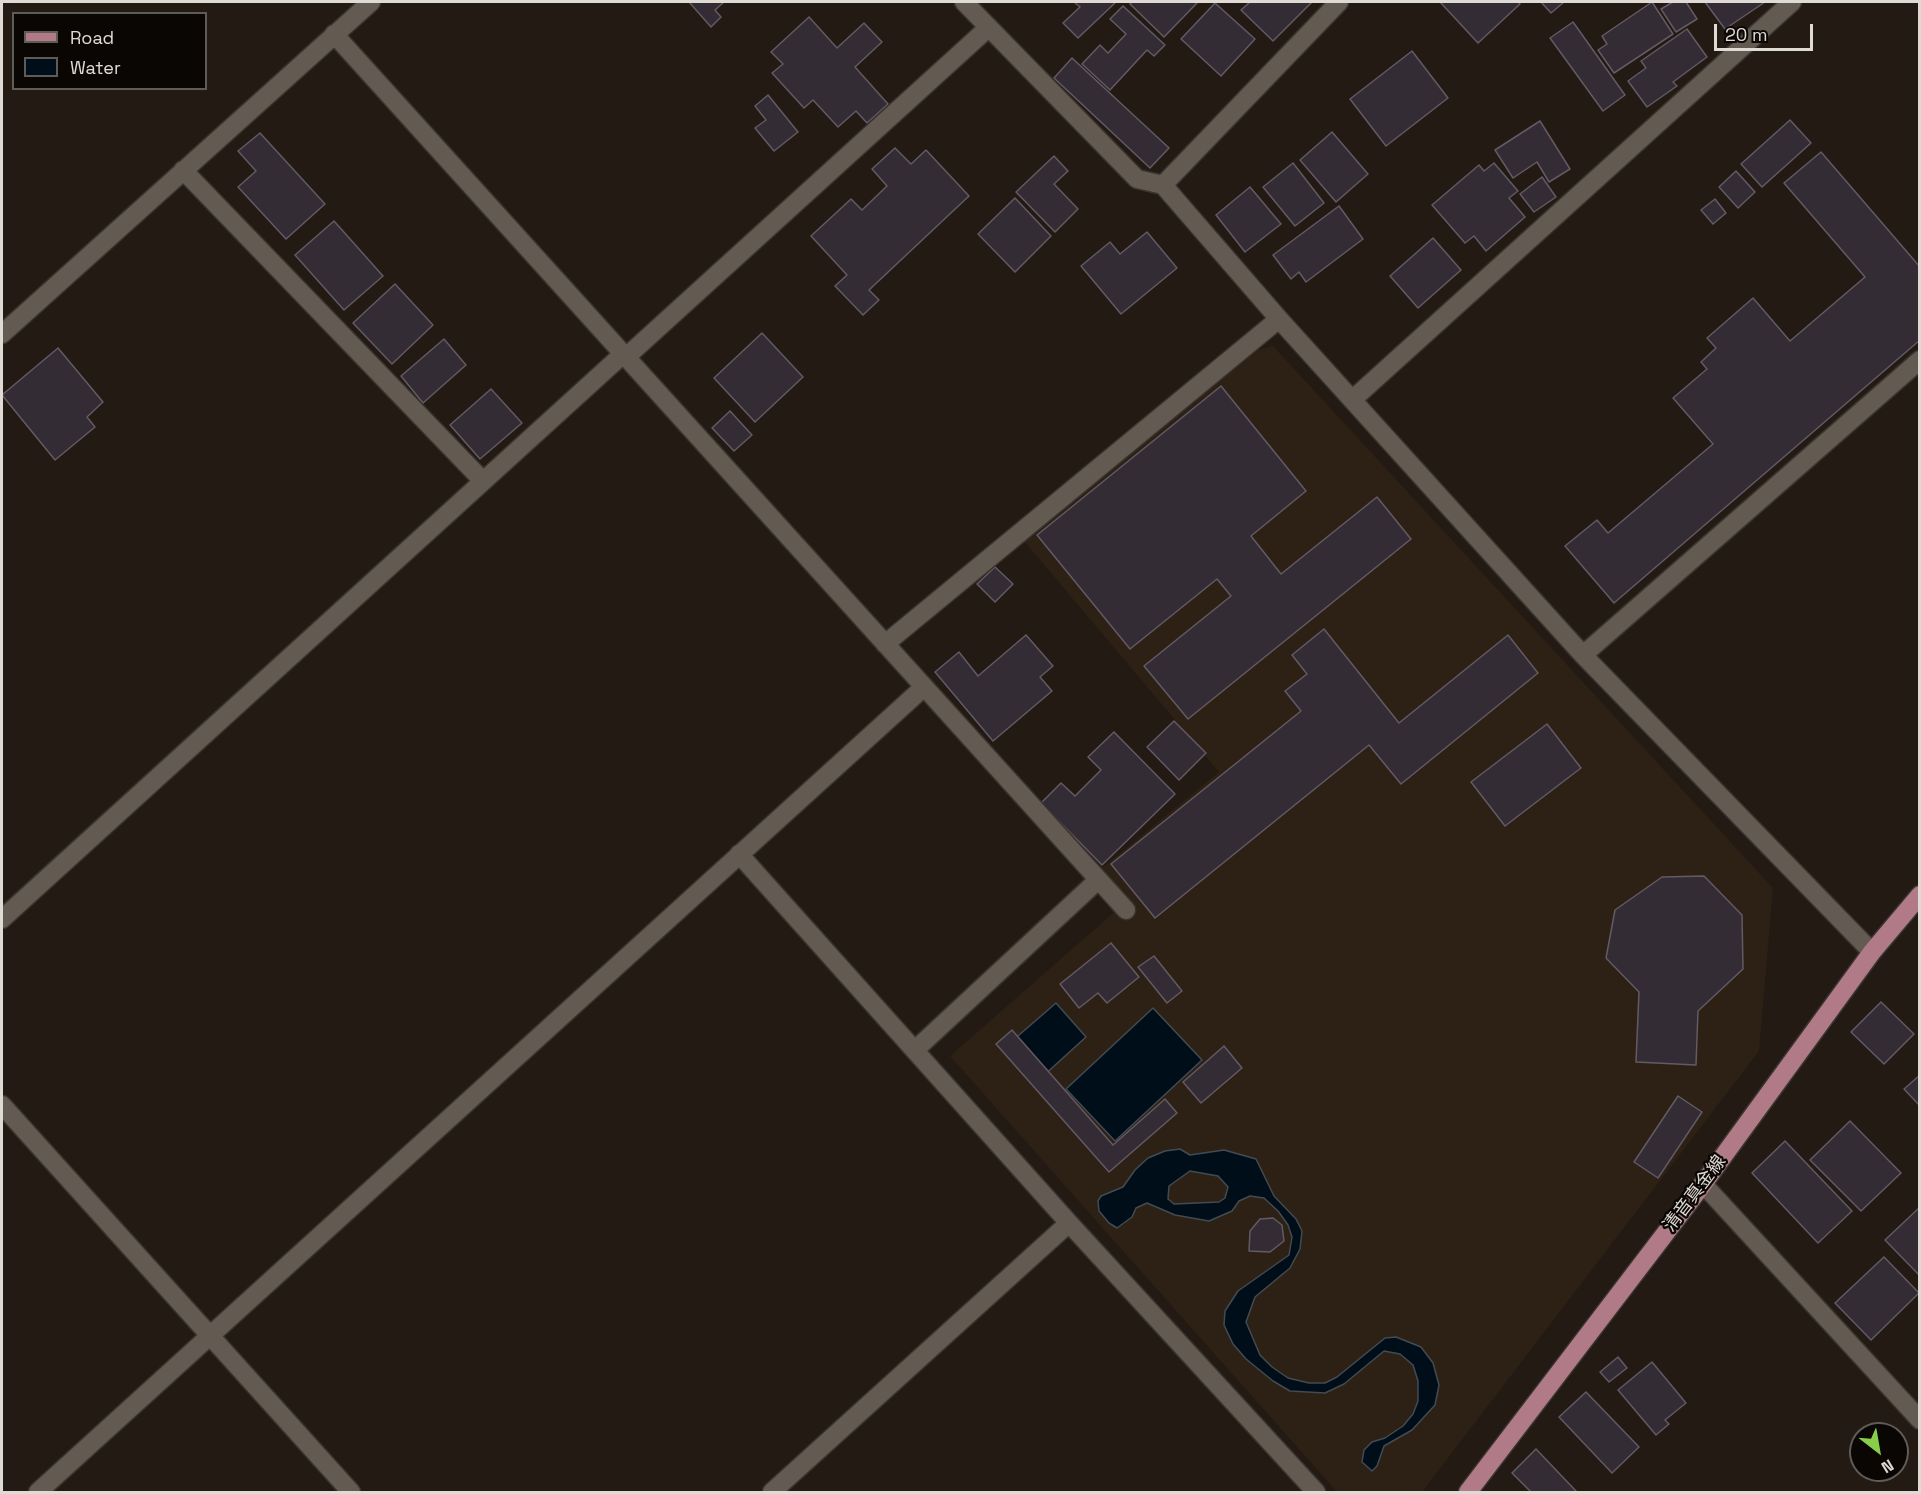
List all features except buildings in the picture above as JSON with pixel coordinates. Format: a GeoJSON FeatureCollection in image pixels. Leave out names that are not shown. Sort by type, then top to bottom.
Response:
{"type":"FeatureCollection","features":[{"type":"Feature","properties":{"kind":"main road","name":"清音真金線"},"geometry":{"type":"LineString","coordinates":[[1468,1492],[1703,1184],[1872,952],[1920,895]]}},
{"type":"Feature","properties":{"kind":"street"},"geometry":{"type":"LineString","coordinates":[[2,334],[371,2]]}},
{"type":"Feature","properties":{"kind":"street"},"geometry":{"type":"LineString","coordinates":[[964,2],[1137,179],[1163,185],[1352,400],[1583,655],[1872,952]]}},
{"type":"Feature","properties":{"kind":"street"},"geometry":{"type":"LineString","coordinates":[[1163,185],[1339,2]]}},
{"type":"Feature","properties":{"kind":"street"},"geometry":{"type":"LineString","coordinates":[[1352,400],[1792,2]]}},
{"type":"Feature","properties":{"kind":"street"},"geometry":{"type":"LineString","coordinates":[[2,919],[483,481],[988,28]]}},
{"type":"Feature","properties":{"kind":"street"},"geometry":{"type":"LineString","coordinates":[[334,34],[1126,910]]}},
{"type":"Feature","properties":{"kind":"street"},"geometry":{"type":"LineString","coordinates":[[183,170],[483,481]]}},
{"type":"Feature","properties":{"kind":"street"},"geometry":{"type":"LineString","coordinates":[[885,644],[1279,318]]}},
{"type":"Feature","properties":{"kind":"street"},"geometry":{"type":"LineString","coordinates":[[1583,655],[1920,360]]}},
{"type":"Feature","properties":{"kind":"street"},"geometry":{"type":"LineString","coordinates":[[38,1492],[924,687]]}},
{"type":"Feature","properties":{"kind":"street"},"geometry":{"type":"LineString","coordinates":[[739,854],[1069,1223],[1316,1492]]}},
{"type":"Feature","properties":{"kind":"street"},"geometry":{"type":"LineString","coordinates":[[915,1050],[1098,880]]}},
{"type":"Feature","properties":{"kind":"street"},"geometry":{"type":"LineString","coordinates":[[2,1105],[351,1492]]}},
{"type":"Feature","properties":{"kind":"street"},"geometry":{"type":"LineString","coordinates":[[1703,1184],[1920,1420]]}},
{"type":"Feature","properties":{"kind":"street"},"geometry":{"type":"LineString","coordinates":[[772,1492],[1069,1223]]}},
{"type":"Feature","properties":{"kind":"shaded area"},"geometry":{"type":"Polygon","coordinates":[[[1273,346],[1773,888],[1759,1051],[1422,1492],[1337,1492],[950,1056],[1128,900],[1102,868],[1219,772],[1024,541],[1258,350],[1273,346]]]}},
{"type":"Feature","properties":{"kind":"water"},"geometry":{"type":"Polygon","coordinates":[[[1056,1003],[1086,1037],[1042,1077],[1011,1042],[1056,1003]]]}},
{"type":"Feature","properties":{"kind":"water"},"geometry":{"type":"Polygon","coordinates":[[[1153,1008],[1202,1060],[1115,1141],[1066,1089],[1153,1008]]]}},
{"type":"Feature","properties":{"kind":"water"},"geometry":{"type":"Polygon","coordinates":[[[1180,1149],[1190,1155],[1224,1150],[1256,1159],[1274,1196],[1296,1219],[1302,1231],[1300,1249],[1290,1268],[1255,1297],[1246,1322],[1260,1355],[1272,1367],[1288,1378],[1309,1383],[1325,1383],[1337,1377],[1385,1338],[1396,1337],[1421,1347],[1433,1363],[1439,1385],[1435,1405],[1412,1430],[1384,1446],[1377,1466],[1372,1471],[1362,1462],[1364,1450],[1372,1442],[1385,1438],[1403,1426],[1413,1414],[1418,1401],[1418,1381],[1413,1365],[1400,1354],[1384,1351],[1344,1384],[1325,1393],[1290,1391],[1273,1381],[1246,1359],[1233,1344],[1224,1325],[1225,1311],[1238,1291],[1289,1255],[1292,1237],[1288,1225],[1278,1211],[1264,1198],[1250,1196],[1239,1201],[1232,1211],[1209,1221],[1175,1215],[1147,1203],[1136,1208],[1132,1217],[1117,1228],[1109,1223],[1099,1211],[1098,1201],[1101,1196],[1123,1187],[1135,1170],[1148,1158],[1165,1151],[1180,1149]],[[1190,1171],[1169,1186],[1168,1199],[1174,1204],[1219,1202],[1225,1198],[1228,1187],[1218,1176],[1190,1171]]]}}]}
